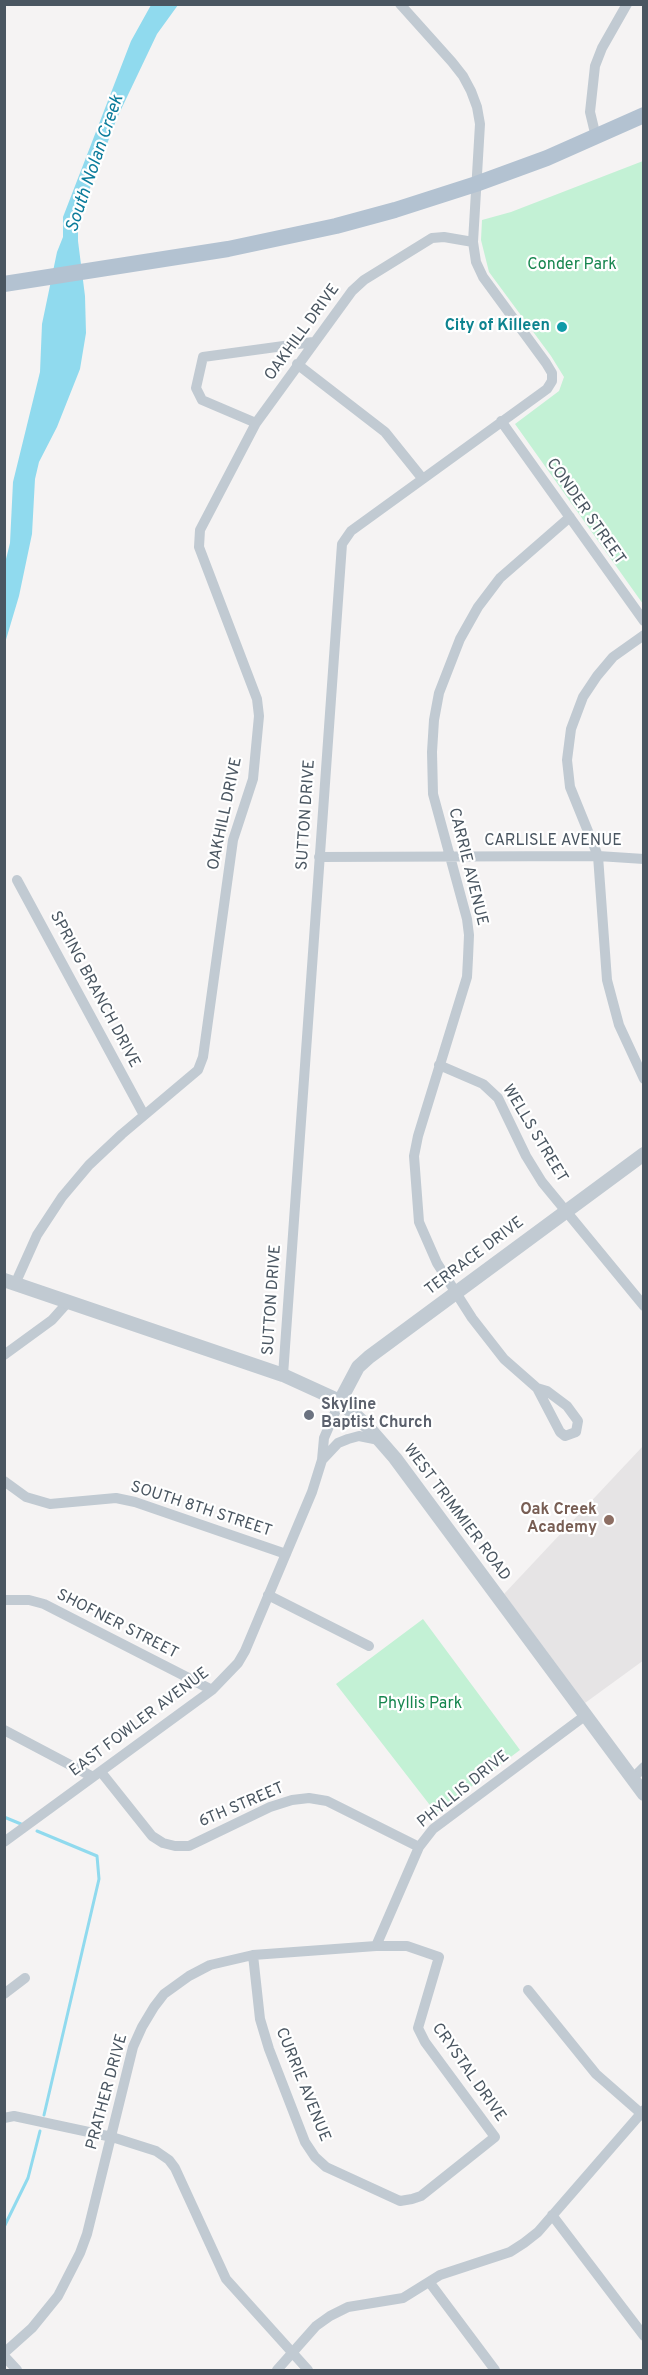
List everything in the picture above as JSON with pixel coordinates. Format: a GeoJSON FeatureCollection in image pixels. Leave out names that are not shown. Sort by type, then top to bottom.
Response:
{"type":"FeatureCollection","features":[{"type":"Feature","properties":{"kind":"main road"},"geometry":{"type":"LineString","coordinates":[[7,284],[228,249],[336,226],[476,184],[547,158],[644,115]]}},
{"type":"Feature","properties":{"kind":"street"},"geometry":{"type":"LineString","coordinates":[[400,4],[463,76],[477,107],[480,148],[474,242]]}},
{"type":"Feature","properties":{"kind":"street"},"geometry":{"type":"LineString","coordinates":[[596,137],[590,112],[595,66],[602,48],[627,4]]}},
{"type":"Feature","properties":{"kind":"street","name":"OAKHILL DRIVE"},"geometry":{"type":"LineString","coordinates":[[10,1282],[60,1199],[89,1165],[144,1114],[198,1070],[203,1057],[233,840],[253,779],[259,716],[257,699],[199,546],[200,530],[256,423],[352,291],[364,280],[432,238],[444,237],[474,242]]}},
{"type":"Feature","properties":{"kind":"street","name":"SUTTON DRIVE"},"geometry":{"type":"LineString","coordinates":[[283,1375],[342,544],[351,531],[547,389],[552,381],[552,372],[483,277],[476,262],[474,242]]}},
{"type":"Feature","properties":{"kind":"street"},"geometry":{"type":"LineString","coordinates":[[256,423],[202,400],[196,387],[203,357],[313,342]]}},
{"type":"Feature","properties":{"kind":"street"},"geometry":{"type":"LineString","coordinates":[[297,364],[385,432],[422,478]]}},
{"type":"Feature","properties":{"kind":"street","name":"CONDER STREET"},"geometry":{"type":"LineString","coordinates":[[501,421],[644,621]]}},
{"type":"Feature","properties":{"kind":"street","name":"CARRIE AVENUE"},"geometry":{"type":"LineString","coordinates":[[537,1388],[504,1359],[455,1292],[426,1240],[419,1222],[414,1156],[466,976],[470,934],[436,805],[432,774],[434,720],[439,693],[448,664],[478,607],[500,578],[570,517]]}},
{"type":"Feature","properties":{"kind":"street"},"geometry":{"type":"LineString","coordinates":[[644,635],[613,657],[582,697],[571,729],[567,760],[570,787],[598,856],[607,980],[619,1025],[644,1079]]}},
{"type":"Feature","properties":{"kind":"street","name":"CARLISLE AVENUE"},"geometry":{"type":"LineString","coordinates":[[319,857],[598,856],[644,859]]}},
{"type":"Feature","properties":{"kind":"street","name":"SPRING BRANCH DRIVE"},"geometry":{"type":"LineString","coordinates":[[17,879],[144,1114]]}},
{"type":"Feature","properties":{"kind":"street","name":"WELLS STREET"},"geometry":{"type":"LineString","coordinates":[[439,1065],[483,1084],[498,1098],[526,1156],[565,1211],[644,1306]]}},
{"type":"Feature","properties":{"kind":"street","name":"TERRACE DRIVE"},"geometry":{"type":"LineString","coordinates":[[340,1401],[358,1367],[369,1357],[644,1154]]}},
{"type":"Feature","properties":{"kind":"street","name":"WEST TRIMMIER ROAD"},"geometry":{"type":"LineString","coordinates":[[10,1282],[283,1375],[340,1401],[379,1440],[644,1794]]}},
{"type":"Feature","properties":{"kind":"street"},"geometry":{"type":"LineString","coordinates":[[4,1355],[52,1320],[69,1301]]}},
{"type":"Feature","properties":{"kind":"street"},"geometry":{"type":"LineString","coordinates":[[537,1388],[547,1391],[567,1406],[578,1421],[576,1432],[565,1436],[560,1432],[537,1388]]}},
{"type":"Feature","properties":{"kind":"street","name":"EAST FOWLER AVENUE"},"geometry":{"type":"LineString","coordinates":[[4,1842],[212,1690],[238,1663],[312,1492],[322,1461],[324,1438],[340,1401]]}},
{"type":"Feature","properties":{"kind":"street"},"geometry":{"type":"LineString","coordinates":[[322,1461],[338,1443],[348,1439],[359,1436],[379,1440]]}},
{"type":"Feature","properties":{"kind":"street","name":"SOUTH 8TH STREET"},"geometry":{"type":"LineString","coordinates":[[4,1481],[26,1497],[50,1504],[116,1498],[135,1502],[286,1554]]}},
{"type":"Feature","properties":{"kind":"street"},"geometry":{"type":"LineString","coordinates":[[268,1595],[369,1646]]}},
{"type":"Feature","properties":{"kind":"street","name":"SHOFNER STREET"},"geometry":{"type":"LineString","coordinates":[[4,1600],[29,1600],[44,1604],[212,1690]]}},
{"type":"Feature","properties":{"kind":"street","name":"PHYLLIS DRIVE"},"geometry":{"type":"LineString","coordinates":[[376,1946],[419,1846],[433,1829],[586,1715]]}},
{"type":"Feature","properties":{"kind":"street"},"geometry":{"type":"LineString","coordinates":[[4,1730],[97,1774]]}},
{"type":"Feature","properties":{"kind":"street"},"geometry":{"type":"LineString","coordinates":[[632,1779],[644,1767]]}},
{"type":"Feature","properties":{"kind":"street","name":"6TH STREET"},"geometry":{"type":"LineString","coordinates":[[97,1774],[152,1836],[163,1843],[175,1846],[189,1846],[270,1807],[292,1800],[309,1798],[327,1801],[419,1846]]}},
{"type":"Feature","properties":{"kind":"street","name":"PRATHER DRIVE"},"geometry":{"type":"LineString","coordinates":[[4,2355],[45,2313],[68,2279],[87,2235],[134,2048],[154,2007],[164,1994],[189,1976],[210,1965],[253,1955],[376,1946],[407,1946],[439,1957]]}},
{"type":"Feature","properties":{"kind":"street","name":"CURRIE AVENUE"},"geometry":{"type":"LineString","coordinates":[[253,1955],[260,2019],[269,2049],[306,2142],[315,2157],[327,2167],[400,2201],[412,2199],[421,2196],[495,2137]]}},
{"type":"Feature","properties":{"kind":"street","name":"CRYSTAL DRIVE"},"geometry":{"type":"LineString","coordinates":[[439,1957],[418,2028],[425,2043],[495,2137]]}},
{"type":"Feature","properties":{"kind":"street"},"geometry":{"type":"LineString","coordinates":[[4,1994],[25,1978]]}},
{"type":"Feature","properties":{"kind":"street"},"geometry":{"type":"LineString","coordinates":[[277,2370],[316,2326],[330,2316],[348,2307],[403,2298],[450,2271],[510,2252],[538,2232],[643,2113],[596,2074],[528,1990]]}},
{"type":"Feature","properties":{"kind":"street"},"geometry":{"type":"LineString","coordinates":[[4,2118],[14,2116],[112,2137],[156,2151],[169,2160],[175,2168],[226,2279],[308,2370]]}},
{"type":"Feature","properties":{"kind":"street"},"geometry":{"type":"LineString","coordinates":[[552,2215],[644,2336]]}},
{"type":"Feature","properties":{"kind":"street"},"geometry":{"type":"LineString","coordinates":[[430,2283],[495,2370]]}},
{"type":"Feature","properties":{"kind":"street"},"geometry":{"type":"LineString","coordinates":[[4,2355],[17,2370]]}},
{"type":"Feature","properties":{"kind":"shaded area","name":"Oak Creek Academy"},"geometry":{"type":"Polygon","coordinates":[[[643,1446],[644,1660],[585,1703],[504,1594],[643,1446]]]}},
{"type":"Feature","properties":{"kind":"green space","name":"Conder Park"},"geometry":{"type":"Polygon","coordinates":[[[643,161],[643,604],[515,424],[559,391],[564,377],[489,272],[481,240],[482,220],[511,212],[643,161]]]}},
{"type":"Feature","properties":{"kind":"green space","name":"Phyllis Park"},"geometry":{"type":"Polygon","coordinates":[[[423,1619],[520,1750],[436,1813],[336,1684],[423,1619]]]}},
{"type":"Feature","properties":{"kind":"water","name":"South Nolan Creek"},"geometry":{"type":"Polygon","coordinates":[[[151,5],[178,5],[157,34],[117,118],[82,209],[78,225],[78,241],[85,296],[86,333],[80,369],[57,427],[39,462],[35,479],[32,534],[19,596],[5,643],[5,563],[10,543],[13,482],[40,372],[42,324],[57,252],[63,237],[63,217],[131,41],[151,5]]]}},
{"type":"Feature","properties":{"kind":"waterway"},"geometry":{"type":"LineString","coordinates":[[4,1817],[21,1824]]}},
{"type":"Feature","properties":{"kind":"waterway"},"geometry":{"type":"LineString","coordinates":[[37,1831],[97,1856],[99,1879],[44,2115]]}},
{"type":"Feature","properties":{"kind":"waterway"},"geometry":{"type":"LineString","coordinates":[[4,2227],[28,2178],[40,2131]]}},
{"type":"Feature","properties":{"kind":"place","name":"City of Killeen"},"geometry":{"type":"Point","coordinates":[562,327]}},
{"type":"Feature","properties":{"kind":"place","name":"Skyline Baptist Church"},"geometry":{"type":"Point","coordinates":[309,1415]}},
{"type":"Feature","properties":{"kind":"place","name":"Oak Creek Academy"},"geometry":{"type":"Point","coordinates":[609,1520]}}]}
